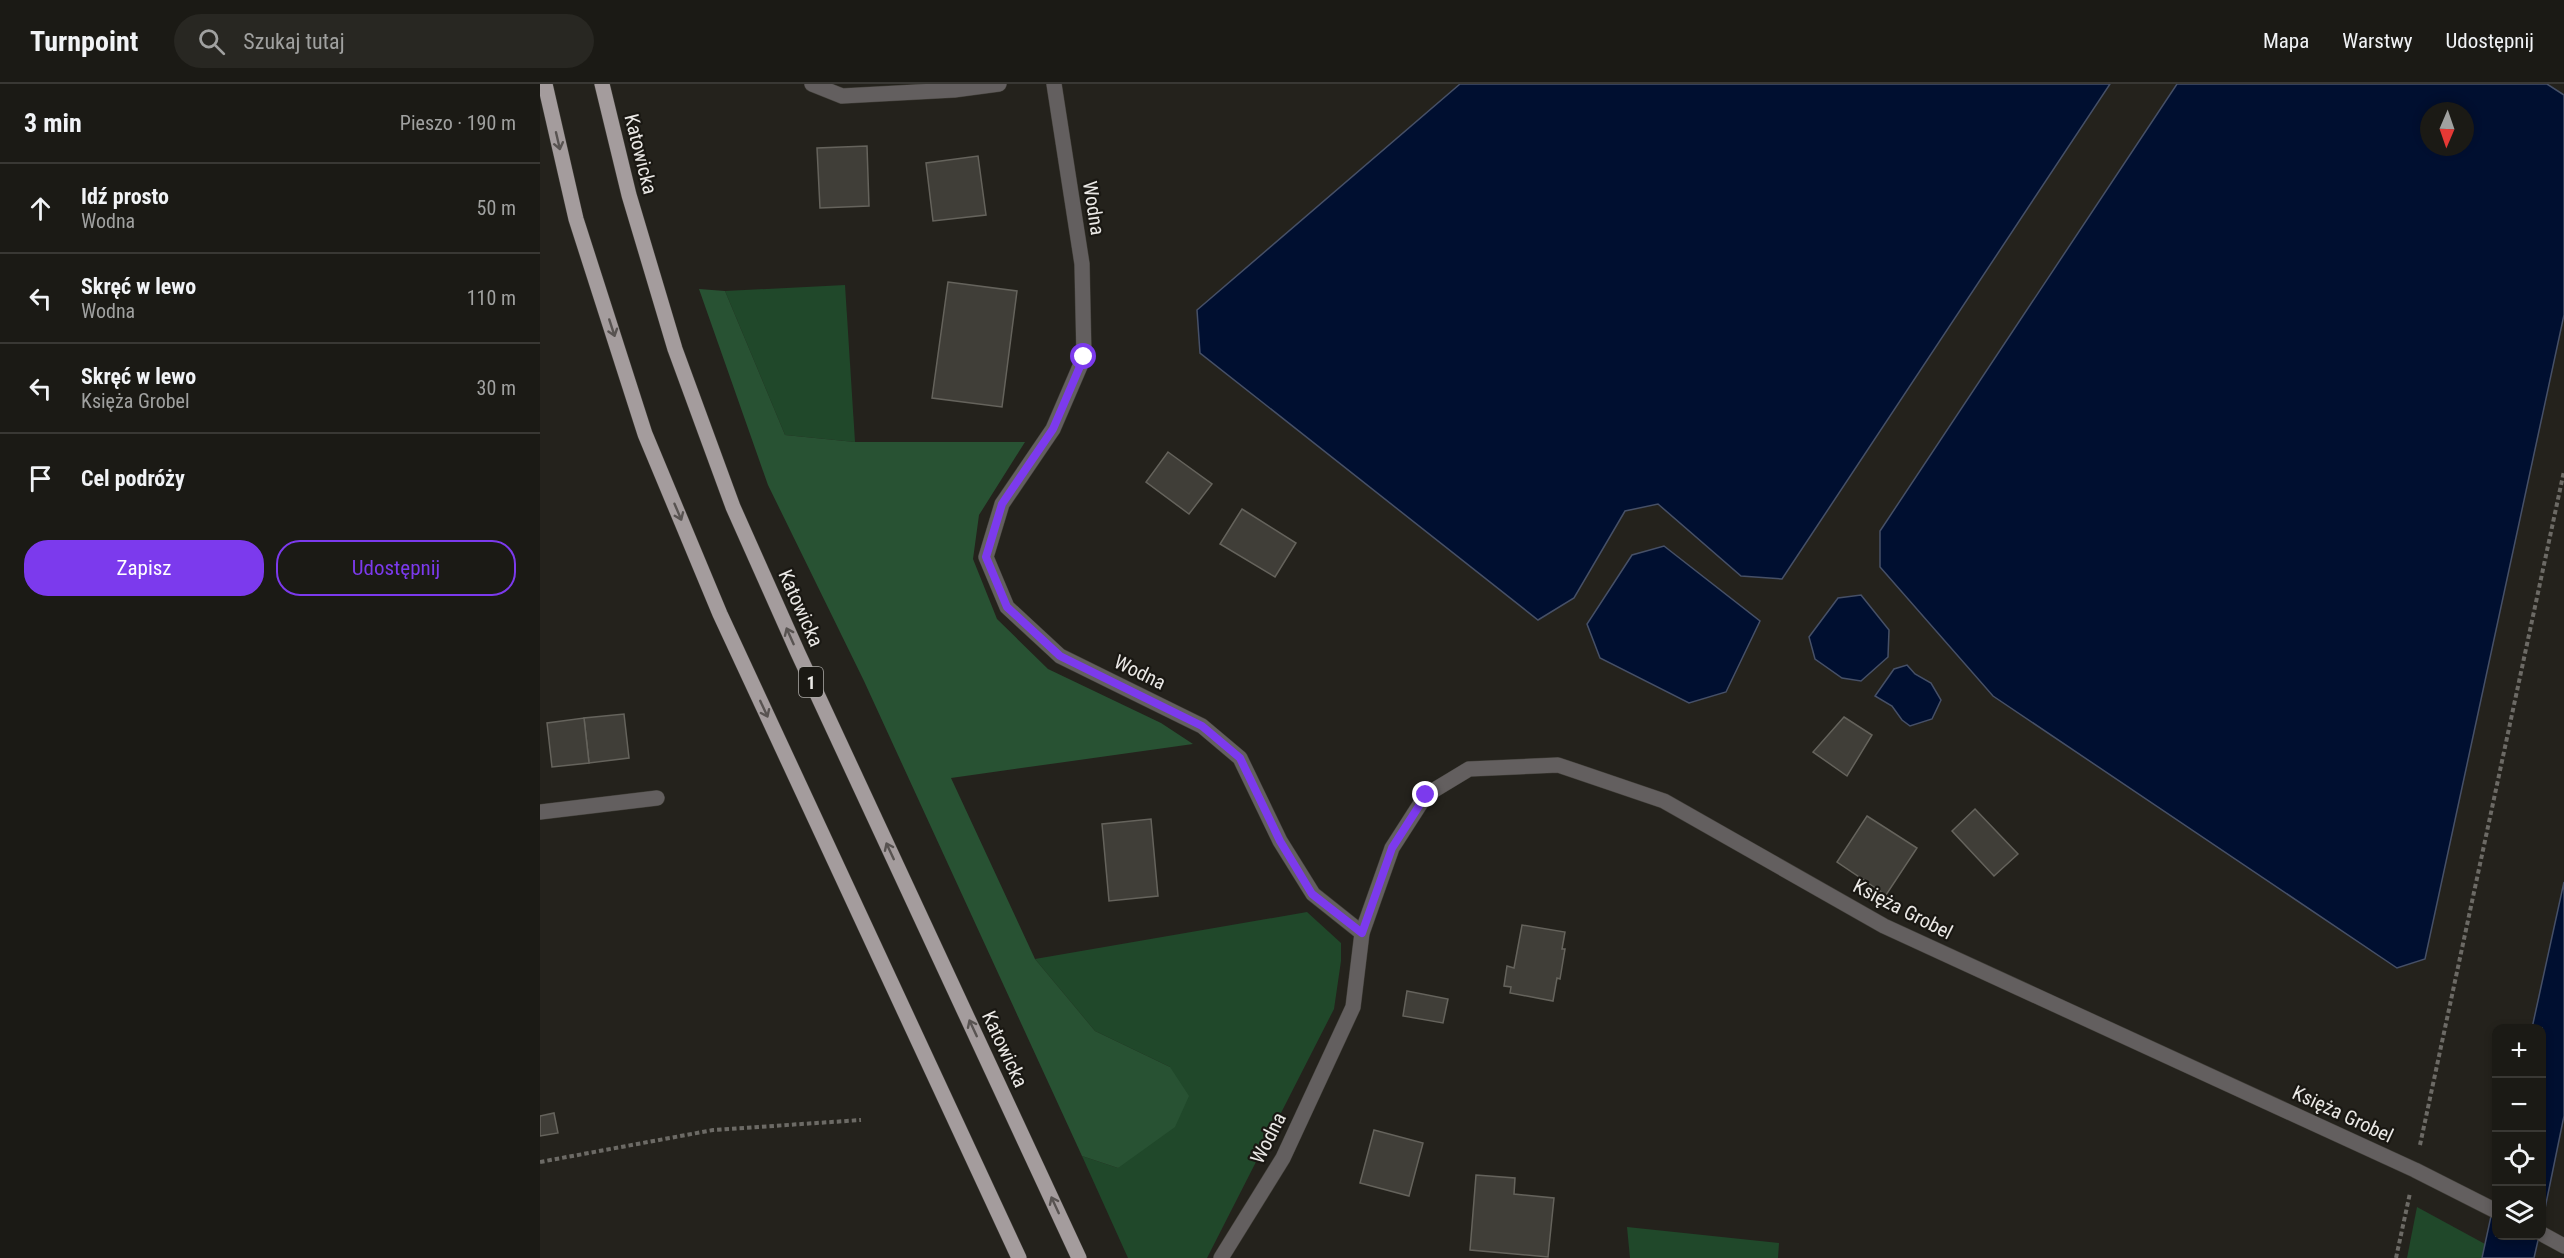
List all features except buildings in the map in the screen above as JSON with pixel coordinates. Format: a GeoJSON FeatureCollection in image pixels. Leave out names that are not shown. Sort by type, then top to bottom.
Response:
{"type":"FeatureCollection","features":[{"type":"Feature","properties":{"kind":"main road"},"geometry":{"type":"LineString","coordinates":[[544,84],[576,219],[645,434],[720,614],[1019,1258]]}},
{"type":"Feature","properties":{"kind":"main road","name":"Katowicka"},"geometry":{"type":"LineString","coordinates":[[602,84],[628,195],[675,350],[733,507],[798,653],[1079,1258]]}},
{"type":"Feature","properties":{"kind":"street"},"geometry":{"type":"LineString","coordinates":[[812,84],[842,96],[954,90],[999,84]]}},
{"type":"Feature","properties":{"kind":"street","name":"Wodna"},"geometry":{"type":"LineString","coordinates":[[1054,84],[1082,264],[1084,357],[1053,429],[1002,504],[986,557],[1007,607],[1060,656],[1202,726],[1240,758],[1280,841],[1312,894],[1362,933],[1353,1007],[1283,1158],[1221,1258]]}},
{"type":"Feature","properties":{"kind":"street","name":"Księża Grobel"},"geometry":{"type":"LineString","coordinates":[[1362,933],[1392,848],[1426,795],[1469,769],[1558,765],[1664,801],[1884,926],[2415,1170],[2492,1209]]}},
{"type":"Feature","properties":{"kind":"street"},"geometry":{"type":"LineString","coordinates":[[540,812],[657,798]]}},
{"type":"Feature","properties":{"kind":"street"},"geometry":{"type":"LineString","coordinates":[[2546,1237],[2564,1246]]}},
{"type":"Feature","properties":{"kind":"path"},"geometry":{"type":"LineString","coordinates":[[2396,1258],[2564,471]]}},
{"type":"Feature","properties":{"kind":"path"},"geometry":{"type":"LineString","coordinates":[[540,1162],[713,1130],[861,1120]]}},
{"type":"Feature","properties":{"kind":"green space"},"geometry":{"type":"Polygon","coordinates":[[[845,285],[855,442],[785,435],[725,291],[845,285]]]}},
{"type":"Feature","properties":{"kind":"green space"},"geometry":{"type":"Polygon","coordinates":[[[699,289],[725,291],[785,435],[855,442],[1025,442],[979,515],[973,559],[997,619],[1048,669],[1161,723],[1193,744],[951,778],[1035,959],[1095,1031],[1170,1067],[1189,1096],[1175,1127],[1118,1168],[1082,1156],[864,681],[768,485],[699,289]]]}},
{"type":"Feature","properties":{"kind":"green space"},"geometry":{"type":"Polygon","coordinates":[[[1307,912],[1341,943],[1341,961],[1334,1009],[1207,1258],[1128,1258],[1082,1156],[1118,1168],[1170,1067],[1095,1031],[1035,959],[1307,912]]]}},
{"type":"Feature","properties":{"kind":"green space"},"geometry":{"type":"Polygon","coordinates":[[[2417,1207],[2485,1244],[2482,1258],[2407,1258],[2417,1207]]]}},
{"type":"Feature","properties":{"kind":"green space"},"geometry":{"type":"Polygon","coordinates":[[[1627,1227],[1779,1243],[1778,1258],[1630,1258],[1627,1227]]]}},
{"type":"Feature","properties":{"kind":"water"},"geometry":{"type":"Polygon","coordinates":[[[1460,84],[2110,84],[1782,579],[1741,576],[1658,504],[1625,511],[1574,598],[1538,620],[1200,353],[1197,310],[1460,84]]]}},
{"type":"Feature","properties":{"kind":"water"},"geometry":{"type":"Polygon","coordinates":[[[2177,84],[2547,84],[2564,95],[2564,315],[2425,959],[2397,968],[1993,696],[1880,567],[1880,531],[2177,84]]]}},
{"type":"Feature","properties":{"kind":"water"},"geometry":{"type":"Polygon","coordinates":[[[1664,546],[1760,621],[1726,692],[1689,703],[1600,658],[1587,624],[1632,555],[1664,546]]]}},
{"type":"Feature","properties":{"kind":"water"},"geometry":{"type":"Polygon","coordinates":[[[1861,595],[1889,630],[1888,657],[1861,681],[1842,678],[1815,659],[1809,637],[1838,598],[1861,595]]]}},
{"type":"Feature","properties":{"kind":"water"},"geometry":{"type":"Polygon","coordinates":[[[1907,665],[1915,674],[1931,683],[1941,700],[1932,719],[1910,726],[1902,720],[1892,706],[1875,696],[1894,669],[1907,665]]]}},
{"type":"Feature","properties":{"kind":"water"},"geometry":{"type":"Polygon","coordinates":[[[2564,882],[2564,1116],[2546,1204],[2546,1024],[2533,1024],[2564,882]]]}},
{"type":"Feature","properties":{"kind":"water"},"geometry":{"type":"Polygon","coordinates":[[[2492,1212],[2492,1240],[2538,1240],[2534,1258],[2482,1258],[2492,1212]]]}},
{"type":"Feature","properties":{"kind":"route"},"geometry":{"type":"LineString","coordinates":[[1084,357],[1053,429],[1002,504],[986,557],[1007,607],[1060,656],[1202,726],[1240,758],[1280,841],[1312,894],[1362,933],[1392,848],[1426,795]]}}]}
